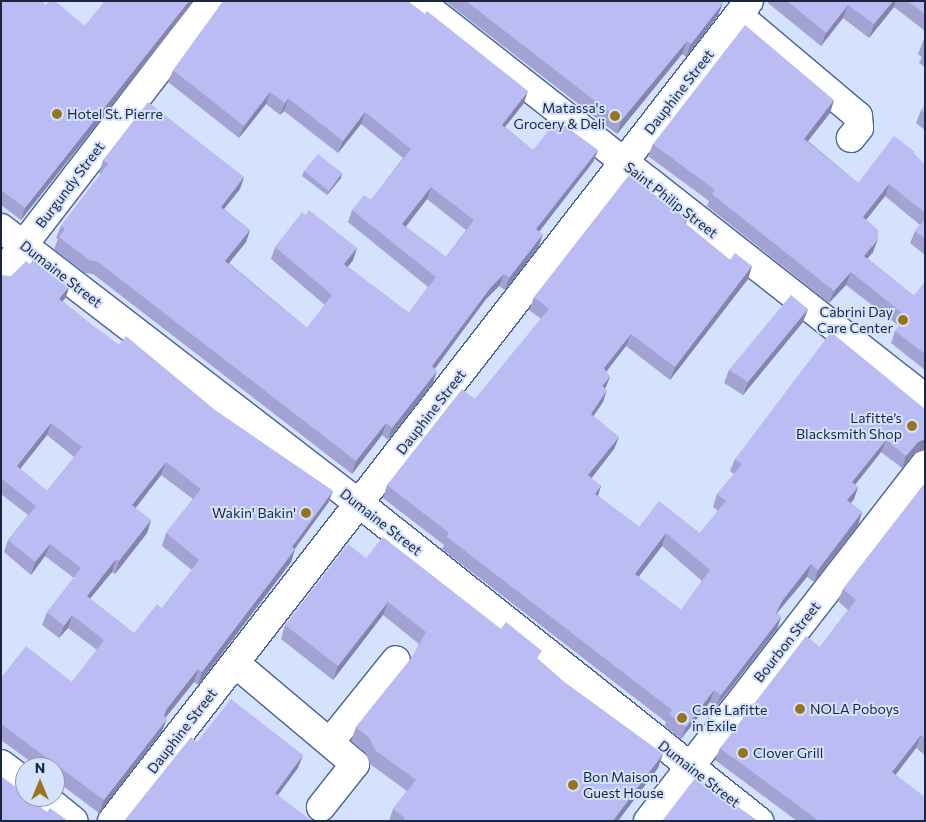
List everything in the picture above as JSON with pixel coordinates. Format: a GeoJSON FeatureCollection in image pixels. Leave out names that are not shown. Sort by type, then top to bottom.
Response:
{"type":"FeatureCollection","features":[{"type":"Feature","properties":{"kind":"street","name":"Burgundy Street"},"geometry":{"type":"LineString","coordinates":[[1,274],[211,1]]}},
{"type":"Feature","properties":{"kind":"street","name":"Saint Philip Street"},"geometry":{"type":"LineString","coordinates":[[419,1],[624,164],[925,398]]}},
{"type":"Feature","properties":{"kind":"street","name":"Dauphine Street"},"geometry":{"type":"LineString","coordinates":[[112,821],[744,8]]}},
{"type":"Feature","properties":{"kind":"street"},"geometry":{"type":"LineString","coordinates":[[744,8],[858,116],[859,128],[851,138]]}},
{"type":"Feature","properties":{"kind":"street","name":"Dumaine Street"},"geometry":{"type":"LineString","coordinates":[[1,228],[360,504],[759,821]]}},
{"type":"Feature","properties":{"kind":"street","name":"Bourbon Street"},"geometry":{"type":"LineString","coordinates":[[648,821],[925,464]]}},
{"type":"Feature","properties":{"kind":"street"},"geometry":{"type":"LineString","coordinates":[[330,742],[396,660]]}},
{"type":"Feature","properties":{"kind":"street"},"geometry":{"type":"LineString","coordinates":[[235,663],[355,764],[321,807]]}},
{"type":"Feature","properties":{"kind":"street"},"geometry":{"type":"LineString","coordinates":[[1,764],[15,774]]}},
{"type":"Feature","properties":{"kind":"street"},"geometry":{"type":"LineString","coordinates":[[56,807],[74,821]]}},
{"type":"Feature","properties":{"kind":"building"},"geometry":{"type":"Polygon","coordinates":[[[1,1],[41,1],[46,5],[49,1],[55,1],[85,26],[105,1],[189,1],[25,208],[1,190],[1,1]]]}},
{"type":"Feature","properties":{"kind":"building"},"geometry":{"type":"Polygon","coordinates":[[[223,1],[408,1],[425,14],[427,11],[528,91],[502,125],[533,150],[557,120],[598,150],[536,229],[543,234],[509,278],[504,274],[491,287],[432,366],[437,371],[392,428],[386,423],[356,461],[98,262],[89,260],[59,237],[65,229],[61,226],[108,164],[103,160],[148,102],[244,177],[221,207],[250,230],[225,261],[307,328],[332,295],[275,247],[302,212],[305,215],[309,210],[357,248],[344,264],[409,313],[436,277],[352,210],[364,195],[371,200],[411,149],[365,112],[343,141],[288,98],[285,103],[270,92],[244,126],[173,70],[223,1]],[[431,187],[402,224],[446,257],[474,220],[431,187]]]}},
{"type":"Feature","properties":{"kind":"building"},"geometry":{"type":"Polygon","coordinates":[[[466,1],[721,1],[723,3],[691,44],[687,41],[621,121],[466,1]]]}},
{"type":"Feature","properties":{"kind":"building"},"geometry":{"type":"Polygon","coordinates":[[[787,1],[893,1],[874,24],[848,5],[826,33],[787,1]]]}},
{"type":"Feature","properties":{"kind":"building"},"geometry":{"type":"Polygon","coordinates":[[[908,1],[925,1],[925,14],[908,1]]]}},
{"type":"Feature","properties":{"kind":"building"},"geometry":{"type":"Polygon","coordinates":[[[745,25],[834,100],[804,139],[858,183],[894,136],[915,152],[913,154],[925,165],[925,213],[889,184],[863,217],[878,230],[878,239],[864,256],[914,296],[925,282],[925,354],[895,331],[906,316],[851,272],[834,291],[712,194],[715,190],[653,144],[745,25]]]}},
{"type":"Feature","properties":{"kind":"building"},"geometry":{"type":"Polygon","coordinates":[[[925,105],[925,113],[921,110],[925,105]]]}},
{"type":"Feature","properties":{"kind":"building"},"geometry":{"type":"Polygon","coordinates":[[[318,154],[342,173],[329,191],[304,171],[318,154]]]}},
{"type":"Feature","properties":{"kind":"building"},"geometry":{"type":"Polygon","coordinates":[[[629,175],[687,219],[684,223],[730,260],[735,253],[752,266],[675,367],[631,334],[604,368],[610,377],[602,386],[607,390],[591,414],[619,437],[588,475],[601,486],[595,494],[639,527],[659,501],[700,533],[726,501],[717,494],[742,464],[735,459],[831,332],[925,409],[925,439],[918,442],[906,456],[886,440],[852,482],[858,487],[847,500],[862,512],[818,570],[811,564],[782,601],[776,613],[781,617],[721,695],[714,690],[686,727],[669,714],[672,710],[447,537],[449,533],[387,485],[462,389],[475,399],[549,309],[534,297],[629,175]],[[666,533],[635,574],[681,610],[710,570],[666,533]]]}},
{"type":"Feature","properties":{"kind":"building"},"geometry":{"type":"Polygon","coordinates":[[[925,219],[925,239],[915,231],[925,219]]]}},
{"type":"Feature","properties":{"kind":"building"},"geometry":{"type":"Polygon","coordinates":[[[33,260],[40,262],[70,285],[59,299],[93,326],[119,345],[126,336],[215,410],[333,491],[292,547],[295,549],[284,564],[202,672],[198,669],[166,710],[164,716],[167,719],[104,800],[65,771],[65,757],[46,757],[1,724],[1,678],[26,646],[72,682],[104,640],[72,615],[64,626],[47,612],[81,568],[50,544],[35,562],[8,540],[36,506],[1,480],[1,275],[11,276],[26,261],[30,264],[33,260]],[[51,423],[17,466],[47,491],[82,447],[51,423]],[[166,462],[132,505],[151,520],[119,561],[116,559],[87,596],[134,633],[157,604],[162,608],[199,560],[166,533],[201,489],[166,462]]]}},
{"type":"Feature","properties":{"kind":"building"},"geometry":{"type":"Polygon","coordinates":[[[791,295],[808,309],[748,382],[729,370],[791,295]]]}},
{"type":"Feature","properties":{"kind":"building"},"geometry":{"type":"Polygon","coordinates":[[[925,483],[925,739],[921,735],[892,772],[925,797],[925,821],[819,821],[720,748],[806,636],[820,647],[856,600],[843,589],[925,483]]]}},
{"type":"Feature","properties":{"kind":"building"},"geometry":{"type":"Polygon","coordinates":[[[383,537],[501,629],[506,622],[542,651],[537,658],[564,682],[663,754],[614,819],[616,821],[403,821],[405,818],[393,809],[416,780],[375,750],[370,739],[356,727],[413,656],[426,632],[388,602],[338,666],[285,625],[348,544],[366,558],[383,537]]]}},
{"type":"Feature","properties":{"kind":"building"},"geometry":{"type":"Polygon","coordinates":[[[231,699],[303,755],[275,793],[312,821],[124,821],[191,737],[197,742],[231,699]]]}},
{"type":"Feature","properties":{"kind":"building"},"geometry":{"type":"Polygon","coordinates":[[[1,776],[15,786],[15,807],[41,807],[47,812],[50,808],[68,821],[1,821],[1,776]]]}},
{"type":"Feature","properties":{"kind":"building"},"geometry":{"type":"Polygon","coordinates":[[[696,777],[758,821],[662,821],[696,777]]]}},
{"type":"Feature","properties":{"kind":"place","name":"Hotel St. Pierre"},"geometry":{"type":"Point","coordinates":[57,114]}},
{"type":"Feature","properties":{"kind":"place","name":"Matassa's Grocery & Deli"},"geometry":{"type":"Point","coordinates":[615,116]}},
{"type":"Feature","properties":{"kind":"place","name":"Cabrini Day Care Center"},"geometry":{"type":"Point","coordinates":[903,320]}},
{"type":"Feature","properties":{"kind":"place","name":"Lafitte’s Blacksmith Shop"},"geometry":{"type":"Point","coordinates":[912,426]}},
{"type":"Feature","properties":{"kind":"place","name":"Wakin' Bakin'"},"geometry":{"type":"Point","coordinates":[306,513]}},
{"type":"Feature","properties":{"kind":"place","name":"NOLA Poboys"},"geometry":{"type":"Point","coordinates":[800,709]}},
{"type":"Feature","properties":{"kind":"place","name":"Cafe Lafitte in Exile"},"geometry":{"type":"Point","coordinates":[682,718]}},
{"type":"Feature","properties":{"kind":"place","name":"Clover Grill"},"geometry":{"type":"Point","coordinates":[743,753]}},
{"type":"Feature","properties":{"kind":"place","name":"Bon Maison Guest House"},"geometry":{"type":"Point","coordinates":[573,785]}}]}
